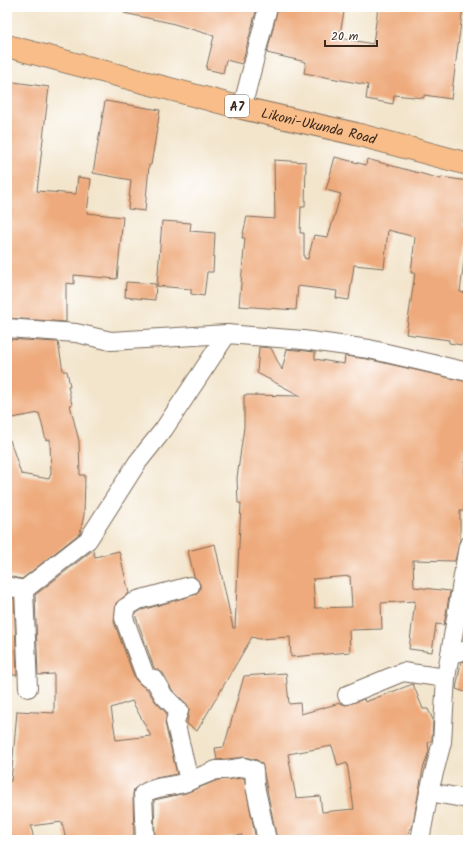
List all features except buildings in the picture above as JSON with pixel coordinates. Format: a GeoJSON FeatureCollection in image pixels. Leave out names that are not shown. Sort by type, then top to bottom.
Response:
{"type":"FeatureCollection","features":[{"type":"Feature","properties":{"kind":"highway","name":"Likoni-Ukunda Road"},"geometry":{"type":"LineString","coordinates":[[7,46],[242,108],[356,134],[468,164]]}},
{"type":"Feature","properties":{"kind":"street"},"geometry":{"type":"LineString","coordinates":[[242,108],[268,7]]}},
{"type":"Feature","properties":{"kind":"street"},"geometry":{"type":"LineString","coordinates":[[7,328],[76,333],[111,341],[227,334],[303,340],[369,349],[468,372]]}},
{"type":"Feature","properties":{"kind":"street"},"geometry":{"type":"LineString","coordinates":[[28,688],[15,588],[88,540],[137,463],[164,429],[227,334]]}},
{"type":"Feature","properties":{"kind":"street"},"geometry":{"type":"LineString","coordinates":[[420,840],[442,742],[446,678],[468,546]]}},
{"type":"Feature","properties":{"kind":"street"},"geometry":{"type":"LineString","coordinates":[[189,781],[175,721],[179,711],[164,696],[154,679],[148,678],[145,675],[124,618],[125,608],[138,600],[190,586]]}},
{"type":"Feature","properties":{"kind":"street"},"geometry":{"type":"LineString","coordinates":[[450,654],[468,650]]}},
{"type":"Feature","properties":{"kind":"street"},"geometry":{"type":"LineString","coordinates":[[348,694],[403,672],[446,678]]}},
{"type":"Feature","properties":{"kind":"street"},"geometry":{"type":"LineString","coordinates":[[145,840],[143,794],[152,788],[170,784],[180,785],[216,770],[227,770],[243,767],[254,770],[255,786],[267,840]]}},
{"type":"Feature","properties":{"kind":"street"},"geometry":{"type":"LineString","coordinates":[[430,792],[468,799]]}}]}
